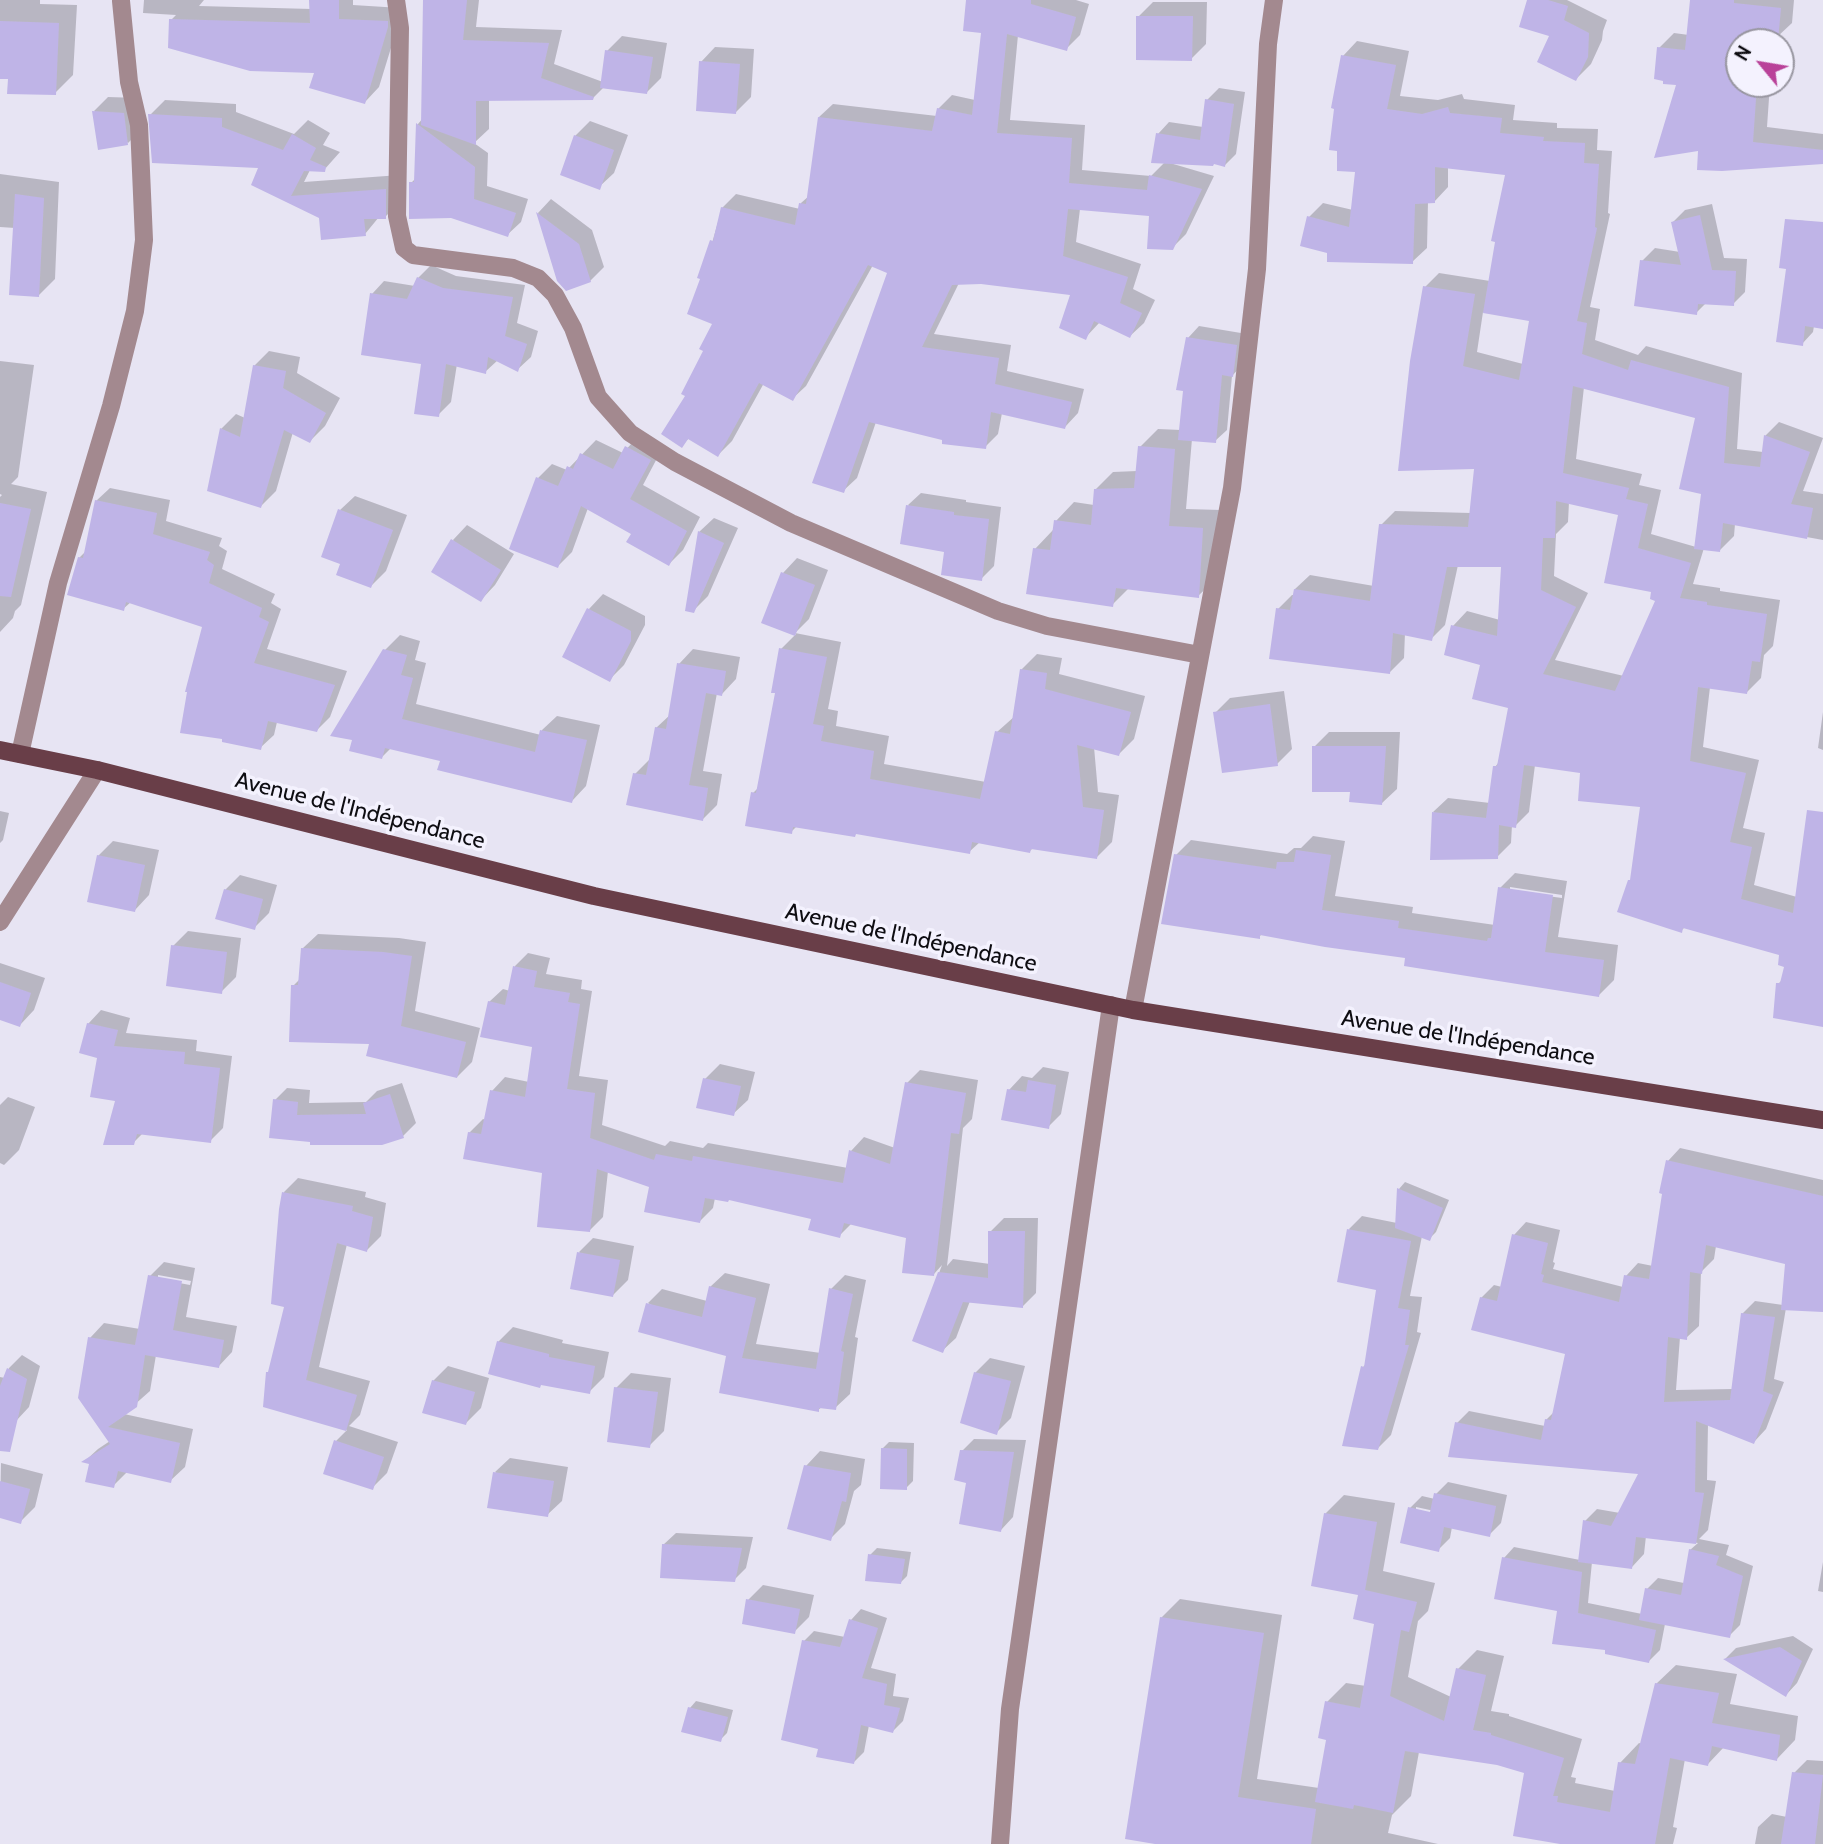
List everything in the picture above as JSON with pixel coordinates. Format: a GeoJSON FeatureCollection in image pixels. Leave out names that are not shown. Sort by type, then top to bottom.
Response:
{"type":"FeatureCollection","features":[{"type":"Feature","properties":{"kind":"main road","name":"Avenue de l'Indépendance"},"geometry":{"type":"LineString","coordinates":[[0,750],[97,770],[594,896],[1133,1010],[1823,1120]]}},
{"type":"Feature","properties":{"kind":"street"},"geometry":{"type":"LineString","coordinates":[[396,0],[400,28],[397,216],[404,248],[413,256],[513,268],[538,278],[555,295],[573,328],[598,397],[630,433],[676,462],[791,523],[998,611],[1047,626],[1200,655]]}},
{"type":"Feature","properties":{"kind":"street"},"geometry":{"type":"LineString","coordinates":[[1133,1010],[1232,488],[1257,269],[1268,44],[1274,0]]}},
{"type":"Feature","properties":{"kind":"street"},"geometry":{"type":"LineString","coordinates":[[20,754],[58,583],[111,406],[135,311],[144,240],[139,125],[129,82],[121,1]]}},
{"type":"Feature","properties":{"kind":"street"},"geometry":{"type":"LineString","coordinates":[[0,922],[97,770]]}},
{"type":"Feature","properties":{"kind":"street"},"geometry":{"type":"LineString","coordinates":[[1000,1844],[1010,1709],[1111,1005]]}},
{"type":"Feature","properties":{"kind":"building"},"geometry":{"type":"Polygon","coordinates":[[[309,0],[339,0],[339,19],[388,21],[365,104],[309,88],[314,73],[250,71],[168,48],[169,19],[310,23],[309,0]]]}},
{"type":"Feature","properties":{"kind":"building"},"geometry":{"type":"Polygon","coordinates":[[[423,0],[467,0],[463,40],[549,43],[541,78],[594,97],[593,100],[476,101],[476,145],[421,125],[423,0]]]}},
{"type":"Feature","properties":{"kind":"building"},"geometry":{"type":"Polygon","coordinates":[[[966,0],[1031,0],[1031,4],[1076,17],[1067,51],[1007,34],[997,133],[1072,138],[1069,183],[1147,190],[1149,175],[1202,189],[1173,250],[1147,249],[1149,216],[1068,209],[1063,256],[1128,277],[1120,303],[1142,313],[1130,338],[1094,321],[1086,340],[1059,328],[1070,295],[981,284],[952,285],[922,347],[999,358],[995,384],[1072,402],[1065,429],[991,412],[986,449],[942,444],[942,440],[869,422],[844,493],[812,483],[887,273],[868,265],[793,401],[759,383],[718,457],[688,439],[682,448],[661,434],[685,396],[681,394],[703,351],[699,349],[712,324],[687,314],[710,240],[713,241],[721,207],[795,225],[799,203],[806,204],[818,117],[932,131],[937,108],[972,115],[981,33],[963,31],[966,0]]]}},
{"type":"Feature","properties":{"kind":"building"},"geometry":{"type":"Polygon","coordinates":[[[1527,0],[1548,0],[1568,6],[1564,20],[1589,33],[1588,57],[1576,81],[1537,62],[1549,36],[1519,27],[1527,0]]]}},
{"type":"Feature","properties":{"kind":"building"},"geometry":{"type":"Polygon","coordinates":[[[1690,0],[1734,0],[1734,3],[1781,8],[1779,28],[1725,28],[1725,98],[1756,98],[1753,142],[1823,150],[1823,164],[1722,171],[1697,170],[1698,151],[1654,158],[1676,85],[1663,84],[1663,81],[1654,79],[1657,47],[1685,50],[1690,0]]]}},
{"type":"Feature","properties":{"kind":"building"},"geometry":{"type":"Polygon","coordinates":[[[1136,16],[1193,16],[1192,61],[1136,60],[1136,16]]]}},
{"type":"Feature","properties":{"kind":"building"},"geometry":{"type":"Polygon","coordinates":[[[0,21],[59,23],[56,95],[7,94],[8,79],[0,79],[0,21]]]}},
{"type":"Feature","properties":{"kind":"building"},"geometry":{"type":"Polygon","coordinates":[[[605,50],[653,57],[647,94],[600,88],[605,50]]]}},
{"type":"Feature","properties":{"kind":"building"},"geometry":{"type":"Polygon","coordinates":[[[1341,55],[1396,65],[1387,109],[1422,114],[1448,107],[1450,113],[1502,118],[1500,133],[1544,137],[1543,141],[1585,143],[1584,163],[1599,164],[1597,228],[1577,321],[1587,323],[1582,354],[1628,370],[1631,360],[1729,387],[1724,463],[1760,467],[1764,435],[1810,452],[1791,504],[1813,508],[1807,539],[1723,523],[1720,552],[1694,549],[1701,494],[1679,489],[1695,418],[1573,386],[1563,473],[1629,488],[1626,499],[1648,504],[1638,548],[1691,563],[1680,598],[1767,614],[1760,662],[1752,661],[1747,694],[1698,687],[1690,761],[1746,773],[1730,842],[1752,847],[1741,899],[1793,913],[1807,810],[1823,812],[1823,1027],[1773,1018],[1776,983],[1780,983],[1784,967],[1778,965],[1779,955],[1683,928],[1682,933],[1617,912],[1630,880],[1640,807],[1578,801],[1580,773],[1524,765],[1516,828],[1499,825],[1498,859],[1430,860],[1432,812],[1486,818],[1493,766],[1497,766],[1508,708],[1472,699],[1480,665],[1444,655],[1451,625],[1497,636],[1501,567],[1447,567],[1432,641],[1393,633],[1390,674],[1269,659],[1276,608],[1290,610],[1294,589],[1370,601],[1379,524],[1468,527],[1474,469],[1398,471],[1410,361],[1423,286],[1475,294],[1463,366],[1519,380],[1529,321],[1483,313],[1495,242],[1491,241],[1505,175],[1435,167],[1435,203],[1415,204],[1413,264],[1327,262],[1327,253],[1300,246],[1307,216],[1349,227],[1355,172],[1337,171],[1337,151],[1329,150],[1334,109],[1331,108],[1341,55]],[[1556,501],[1555,538],[1543,538],[1541,590],[1576,607],[1543,674],[1615,691],[1655,601],[1650,599],[1651,592],[1604,583],[1618,515],[1556,501]]]}},
{"type":"Feature","properties":{"kind":"building"},"geometry":{"type":"Polygon","coordinates":[[[699,61],[740,64],[736,114],[696,111],[699,61]]]}},
{"type":"Feature","properties":{"kind":"building"},"geometry":{"type":"Polygon","coordinates":[[[1205,99],[1234,104],[1225,167],[1214,164],[1151,163],[1156,133],[1200,140],[1205,99]]]}},
{"type":"Feature","properties":{"kind":"building"},"geometry":{"type":"Polygon","coordinates":[[[92,111],[124,113],[128,145],[98,150],[92,111]]]}},
{"type":"Feature","properties":{"kind":"building"},"geometry":{"type":"Polygon","coordinates":[[[148,114],[222,118],[222,127],[283,150],[292,134],[316,148],[310,160],[326,167],[325,172],[304,171],[291,196],[386,189],[386,219],[364,219],[366,236],[321,240],[319,218],[251,185],[258,168],[152,163],[148,114]]]}},
{"type":"Feature","properties":{"kind":"building"},"geometry":{"type":"Polygon","coordinates":[[[416,123],[475,167],[474,199],[516,213],[508,237],[451,218],[409,219],[409,182],[414,182],[416,123]]]}},
{"type":"Feature","properties":{"kind":"building"},"geometry":{"type":"Polygon","coordinates":[[[574,135],[614,150],[600,190],[560,175],[574,135]]]}},
{"type":"Feature","properties":{"kind":"building"},"geometry":{"type":"Polygon","coordinates":[[[15,194],[44,198],[39,297],[9,295],[15,194]]]}},
{"type":"Feature","properties":{"kind":"building"},"geometry":{"type":"Polygon","coordinates":[[[536,212],[579,244],[591,282],[566,291],[557,281],[536,212]]]}},
{"type":"Feature","properties":{"kind":"building"},"geometry":{"type":"Polygon","coordinates":[[[1700,215],[1712,270],[1736,271],[1734,306],[1698,304],[1697,315],[1634,306],[1640,260],[1681,265],[1671,222],[1700,215]]]}},
{"type":"Feature","properties":{"kind":"building"},"geometry":{"type":"Polygon","coordinates":[[[1785,219],[1823,222],[1823,329],[1805,326],[1803,346],[1776,342],[1786,269],[1779,268],[1785,219]]]}},
{"type":"Feature","properties":{"kind":"building"},"geometry":{"type":"Polygon","coordinates":[[[417,277],[443,288],[513,297],[505,336],[527,344],[518,372],[488,357],[486,374],[446,364],[439,417],[414,414],[421,364],[361,355],[370,293],[407,299],[417,277]]]}},
{"type":"Feature","properties":{"kind":"building"},"geometry":{"type":"Polygon","coordinates":[[[1186,337],[1237,345],[1233,377],[1222,375],[1216,443],[1178,440],[1183,391],[1176,390],[1186,337]]]}},
{"type":"Feature","properties":{"kind":"building"},"geometry":{"type":"Polygon","coordinates":[[[253,365],[286,371],[283,388],[326,413],[310,443],[284,430],[261,508],[207,491],[220,428],[240,437],[253,365]]]}},
{"type":"Feature","properties":{"kind":"building"},"geometry":{"type":"Polygon","coordinates":[[[625,446],[651,460],[630,499],[687,531],[669,566],[626,542],[631,534],[581,506],[558,568],[509,549],[536,477],[558,486],[567,466],[573,469],[580,453],[613,469],[625,446]]]}},
{"type":"Feature","properties":{"kind":"building"},"geometry":{"type":"Polygon","coordinates":[[[1138,446],[1175,449],[1169,526],[1203,528],[1199,598],[1116,588],[1113,607],[1026,594],[1033,548],[1050,550],[1054,520],[1091,525],[1094,489],[1134,488],[1138,446]]]}},
{"type":"Feature","properties":{"kind":"building"},"geometry":{"type":"Polygon","coordinates":[[[95,500],[157,513],[153,534],[210,552],[207,560],[214,565],[209,583],[262,608],[259,617],[269,622],[254,663],[335,685],[317,732],[268,721],[261,750],[222,742],[222,739],[180,733],[185,692],[202,627],[126,602],[124,611],[67,595],[78,557],[83,558],[95,500]]]}},
{"type":"Feature","properties":{"kind":"building"},"geometry":{"type":"Polygon","coordinates":[[[0,503],[31,509],[11,597],[0,596],[0,503]]]}},
{"type":"Feature","properties":{"kind":"building"},"geometry":{"type":"Polygon","coordinates":[[[906,505],[989,519],[982,581],[941,575],[944,552],[900,544],[906,505]]]}},
{"type":"Feature","properties":{"kind":"building"},"geometry":{"type":"Polygon","coordinates":[[[338,509],[393,530],[371,588],[336,575],[340,564],[321,557],[338,509]]]}},
{"type":"Feature","properties":{"kind":"building"},"geometry":{"type":"Polygon","coordinates":[[[698,531],[724,543],[694,613],[685,611],[698,531]]]}},
{"type":"Feature","properties":{"kind":"building"},"geometry":{"type":"Polygon","coordinates":[[[451,539],[501,570],[481,602],[431,572],[451,539]]]}},
{"type":"Feature","properties":{"kind":"building"},"geometry":{"type":"Polygon","coordinates":[[[781,572],[815,585],[795,636],[761,623],[781,572]]]}},
{"type":"Feature","properties":{"kind":"building"},"geometry":{"type":"Polygon","coordinates":[[[587,608],[631,631],[631,641],[610,682],[562,657],[587,608]]]}},
{"type":"Feature","properties":{"kind":"building"},"geometry":{"type":"Polygon","coordinates":[[[779,648],[827,657],[813,724],[824,726],[821,741],[874,751],[870,779],[980,799],[995,731],[1010,734],[1020,669],[1047,673],[1045,689],[1131,712],[1119,756],[1077,745],[1083,807],[1104,810],[1097,859],[1031,849],[1030,853],[972,842],[970,854],[856,834],[855,837],[793,827],[792,834],[745,826],[751,792],[756,793],[775,693],[771,693],[779,648]]]}},
{"type":"Feature","properties":{"kind":"building"},"geometry":{"type":"Polygon","coordinates":[[[383,649],[407,655],[401,675],[413,678],[402,719],[535,752],[540,730],[587,740],[572,803],[437,770],[440,761],[385,748],[382,759],[349,751],[352,740],[330,736],[383,649]]]}},
{"type":"Feature","properties":{"kind":"building"},"geometry":{"type":"Polygon","coordinates":[[[677,663],[726,671],[722,696],[706,693],[689,785],[708,788],[703,821],[626,805],[633,773],[646,775],[655,727],[666,729],[677,663]]]}},
{"type":"Feature","properties":{"kind":"building"},"geometry":{"type":"Polygon","coordinates":[[[1270,704],[1278,766],[1222,773],[1213,712],[1270,704]]]}},
{"type":"Feature","properties":{"kind":"building"},"geometry":{"type":"Polygon","coordinates":[[[1312,746],[1386,746],[1382,805],[1349,802],[1350,792],[1312,792],[1312,746]]]}},
{"type":"Feature","properties":{"kind":"building"},"geometry":{"type":"Polygon","coordinates":[[[1296,850],[1331,855],[1322,910],[1399,921],[1398,928],[1487,941],[1491,938],[1498,887],[1553,895],[1545,952],[1604,960],[1599,997],[1404,966],[1405,958],[1260,935],[1260,939],[1161,924],[1174,854],[1276,869],[1277,862],[1294,862],[1296,850]]]}},
{"type":"Feature","properties":{"kind":"building"},"geometry":{"type":"Polygon","coordinates":[[[97,855],[145,865],[135,912],[87,902],[97,855]]]}},
{"type":"Feature","properties":{"kind":"building"},"geometry":{"type":"Polygon","coordinates":[[[224,889],[263,899],[255,930],[215,919],[224,889]]]}},
{"type":"Feature","properties":{"kind":"building"},"geometry":{"type":"Polygon","coordinates":[[[171,945],[227,952],[222,994],[166,986],[171,945]]]}},
{"type":"Feature","properties":{"kind":"building"},"geometry":{"type":"Polygon","coordinates":[[[301,948],[412,956],[401,1026],[466,1042],[457,1078],[366,1056],[369,1044],[289,1042],[291,985],[298,985],[301,948]]]}},
{"type":"Feature","properties":{"kind":"building"},"geometry":{"type":"Polygon","coordinates":[[[513,966],[537,971],[534,987],[570,993],[568,1002],[580,1004],[567,1089],[595,1093],[590,1138],[654,1160],[656,1154],[692,1161],[693,1156],[843,1183],[849,1150],[890,1164],[905,1082],[966,1093],[959,1134],[951,1133],[934,1276],[902,1273],[906,1238],[844,1223],[840,1238],[808,1230],[811,1219],[729,1200],[705,1198],[700,1223],[644,1212],[649,1187],[597,1169],[590,1232],[537,1227],[542,1173],[463,1159],[468,1132],[481,1134],[490,1090],[525,1097],[532,1047],[480,1037],[488,1001],[505,1005],[513,966]]]}},
{"type":"Feature","properties":{"kind":"building"},"geometry":{"type":"Polygon","coordinates":[[[0,982],[31,993],[20,1027],[0,1020],[0,982]]]}},
{"type":"Feature","properties":{"kind":"building"},"geometry":{"type":"Polygon","coordinates":[[[87,1023],[118,1030],[114,1046],[185,1052],[184,1064],[220,1068],[211,1143],[137,1134],[134,1145],[103,1145],[115,1101],[90,1097],[97,1058],[79,1053],[87,1023]]]}},
{"type":"Feature","properties":{"kind":"building"},"geometry":{"type":"Polygon","coordinates":[[[703,1078],[741,1086],[734,1116],[696,1108],[703,1078]]]}},
{"type":"Feature","properties":{"kind":"building"},"geometry":{"type":"Polygon","coordinates":[[[1028,1080],[1056,1085],[1049,1129],[1001,1120],[1007,1089],[1026,1092],[1028,1080]]]}},
{"type":"Feature","properties":{"kind":"building"},"geometry":{"type":"Polygon","coordinates":[[[390,1094],[404,1138],[382,1145],[310,1145],[310,1142],[269,1138],[273,1099],[298,1102],[297,1115],[366,1114],[363,1103],[390,1094]]]}},
{"type":"Feature","properties":{"kind":"building"},"geometry":{"type":"Polygon","coordinates":[[[1666,1160],[1823,1196],[1823,1312],[1781,1310],[1785,1264],[1706,1245],[1702,1274],[1690,1272],[1687,1340],[1668,1337],[1664,1402],[1730,1400],[1741,1313],[1775,1317],[1763,1391],[1773,1395],[1754,1444],[1696,1421],[1695,1492],[1704,1493],[1696,1544],[1636,1537],[1632,1569],[1578,1562],[1583,1520],[1611,1526],[1638,1474],[1448,1457],[1455,1422],[1541,1440],[1545,1419],[1551,1420],[1565,1354],[1471,1330],[1480,1297],[1497,1301],[1512,1234],[1548,1243],[1541,1274],[1544,1275],[1542,1282],[1619,1302],[1624,1275],[1649,1279],[1662,1194],[1659,1193],[1666,1160]]]}},
{"type":"Feature","properties":{"kind":"building"},"geometry":{"type":"Polygon","coordinates":[[[1397,1188],[1443,1208],[1430,1241],[1395,1228],[1397,1188]]]}},
{"type":"Feature","properties":{"kind":"building"},"geometry":{"type":"Polygon","coordinates":[[[282,1192],[353,1206],[352,1211],[373,1217],[367,1252],[337,1243],[306,1380],[357,1395],[346,1431],[263,1407],[266,1372],[284,1307],[271,1304],[282,1192]]]}},
{"type":"Feature","properties":{"kind":"building"},"geometry":{"type":"Polygon","coordinates":[[[1347,1229],[1411,1241],[1398,1308],[1410,1310],[1405,1345],[1409,1345],[1378,1450],[1342,1446],[1361,1366],[1364,1367],[1376,1290],[1337,1282],[1347,1229]]]}},
{"type":"Feature","properties":{"kind":"building"},"geometry":{"type":"Polygon","coordinates":[[[988,1231],[1025,1231],[1023,1308],[963,1302],[943,1353],[912,1341],[938,1272],[988,1278],[988,1231]]]}},
{"type":"Feature","properties":{"kind":"building"},"geometry":{"type":"Polygon","coordinates":[[[577,1252],[620,1260],[613,1297],[570,1289],[577,1252]]]}},
{"type":"Feature","properties":{"kind":"building"},"geometry":{"type":"Polygon","coordinates":[[[148,1275],[182,1281],[173,1330],[224,1340],[219,1368],[145,1355],[137,1407],[108,1427],[180,1443],[171,1483],[118,1471],[114,1488],[85,1482],[89,1464],[81,1462],[110,1444],[78,1398],[88,1337],[135,1345],[148,1275]]]}},
{"type":"Feature","properties":{"kind":"building"},"geometry":{"type":"Polygon","coordinates":[[[709,1286],[756,1298],[742,1358],[816,1369],[829,1288],[853,1294],[841,1351],[844,1352],[836,1410],[819,1408],[819,1412],[719,1393],[726,1356],[638,1332],[646,1303],[702,1317],[709,1286]]]}},
{"type":"Feature","properties":{"kind":"building"},"geometry":{"type":"Polygon","coordinates":[[[497,1341],[549,1354],[549,1357],[595,1366],[590,1394],[541,1385],[540,1388],[488,1374],[497,1341]]]}},
{"type":"Feature","properties":{"kind":"building"},"geometry":{"type":"Polygon","coordinates":[[[7,1368],[27,1379],[10,1452],[0,1451],[0,1386],[7,1368]]]}},
{"type":"Feature","properties":{"kind":"building"},"geometry":{"type":"Polygon","coordinates":[[[974,1372],[1011,1381],[997,1435],[960,1423],[974,1372]]]}},
{"type":"Feature","properties":{"kind":"building"},"geometry":{"type":"Polygon","coordinates":[[[432,1380],[475,1392],[466,1425],[422,1413],[432,1380]]]}},
{"type":"Feature","properties":{"kind":"building"},"geometry":{"type":"Polygon","coordinates":[[[614,1387],[658,1392],[650,1448],[607,1442],[614,1387]]]}},
{"type":"Feature","properties":{"kind":"building"},"geometry":{"type":"Polygon","coordinates":[[[334,1440],[384,1457],[373,1490],[323,1474],[334,1440]]]}},
{"type":"Feature","properties":{"kind":"building"},"geometry":{"type":"Polygon","coordinates":[[[881,1448],[907,1449],[907,1490],[880,1489],[881,1448]]]}},
{"type":"Feature","properties":{"kind":"building"},"geometry":{"type":"Polygon","coordinates":[[[960,1450],[1014,1452],[1001,1532],[959,1524],[966,1483],[954,1480],[960,1450]]]}},
{"type":"Feature","properties":{"kind":"building"},"geometry":{"type":"Polygon","coordinates":[[[804,1465],[851,1473],[846,1502],[842,1501],[831,1541],[787,1529],[804,1465]]]}},
{"type":"Feature","properties":{"kind":"building"},"geometry":{"type":"Polygon","coordinates":[[[493,1472],[554,1481],[548,1517],[487,1508],[493,1472]]]}},
{"type":"Feature","properties":{"kind":"building"},"geometry":{"type":"Polygon","coordinates":[[[0,1481],[30,1489],[21,1524],[0,1518],[0,1481]]]}},
{"type":"Feature","properties":{"kind":"building"},"geometry":{"type":"Polygon","coordinates":[[[1434,1493],[1496,1506],[1490,1537],[1444,1527],[1439,1552],[1400,1543],[1408,1507],[1430,1512],[1434,1493]]]}},
{"type":"Feature","properties":{"kind":"building"},"geometry":{"type":"Polygon","coordinates":[[[1324,1513],[1377,1522],[1365,1590],[1417,1602],[1409,1632],[1401,1630],[1390,1696],[1444,1721],[1456,1668],[1486,1675],[1473,1730],[1491,1733],[1564,1758],[1553,1796],[1558,1796],[1557,1802],[1610,1812],[1618,1762],[1635,1764],[1655,1683],[1719,1693],[1712,1723],[1780,1735],[1777,1761],[1712,1746],[1708,1766],[1670,1758],[1655,1844],[1560,1844],[1513,1836],[1524,1773],[1497,1765],[1405,1751],[1393,1813],[1354,1805],[1353,1809],[1315,1802],[1326,1740],[1318,1738],[1325,1701],[1360,1708],[1374,1624],[1353,1619],[1358,1595],[1311,1586],[1324,1513]]]}},
{"type":"Feature","properties":{"kind":"building"},"geometry":{"type":"Polygon","coordinates":[[[662,1544],[742,1548],[735,1582],[660,1578],[662,1544]]]}},
{"type":"Feature","properties":{"kind":"building"},"geometry":{"type":"Polygon","coordinates":[[[1689,1549],[1719,1556],[1716,1565],[1743,1576],[1730,1638],[1639,1620],[1645,1588],[1681,1595],[1689,1549]]]}},
{"type":"Feature","properties":{"kind":"building"},"geometry":{"type":"Polygon","coordinates":[[[868,1554],[905,1559],[901,1584],[865,1581],[868,1554]]]}},
{"type":"Feature","properties":{"kind":"building"},"geometry":{"type":"Polygon","coordinates":[[[1502,1557],[1582,1572],[1578,1613],[1656,1630],[1649,1663],[1605,1654],[1605,1650],[1552,1644],[1557,1611],[1494,1599],[1502,1557]]]}},
{"type":"Feature","properties":{"kind":"building"},"geometry":{"type":"Polygon","coordinates":[[[746,1599],[800,1609],[795,1634],[742,1624],[746,1599]]]}},
{"type":"Feature","properties":{"kind":"building"},"geometry":{"type":"Polygon","coordinates":[[[1160,1617],[1264,1633],[1238,1797],[1316,1809],[1311,1844],[1155,1844],[1125,1839],[1160,1617]]]}},
{"type":"Feature","properties":{"kind":"building"},"geometry":{"type":"Polygon","coordinates":[[[849,1619],[878,1628],[862,1678],[887,1684],[884,1705],[900,1708],[893,1733],[861,1725],[854,1764],[816,1757],[818,1749],[781,1740],[802,1640],[840,1647],[849,1619]]]}},
{"type":"Feature","properties":{"kind":"building"},"geometry":{"type":"Polygon","coordinates":[[[1780,1647],[1802,1661],[1786,1697],[1723,1659],[1780,1647]]]}},
{"type":"Feature","properties":{"kind":"building"},"geometry":{"type":"Polygon","coordinates":[[[688,1707],[728,1717],[721,1742],[681,1732],[688,1707]]]}},
{"type":"Feature","properties":{"kind":"building"},"geometry":{"type":"Polygon","coordinates":[[[1792,1772],[1823,1775],[1815,1844],[1781,1844],[1792,1772]]]}}]}
